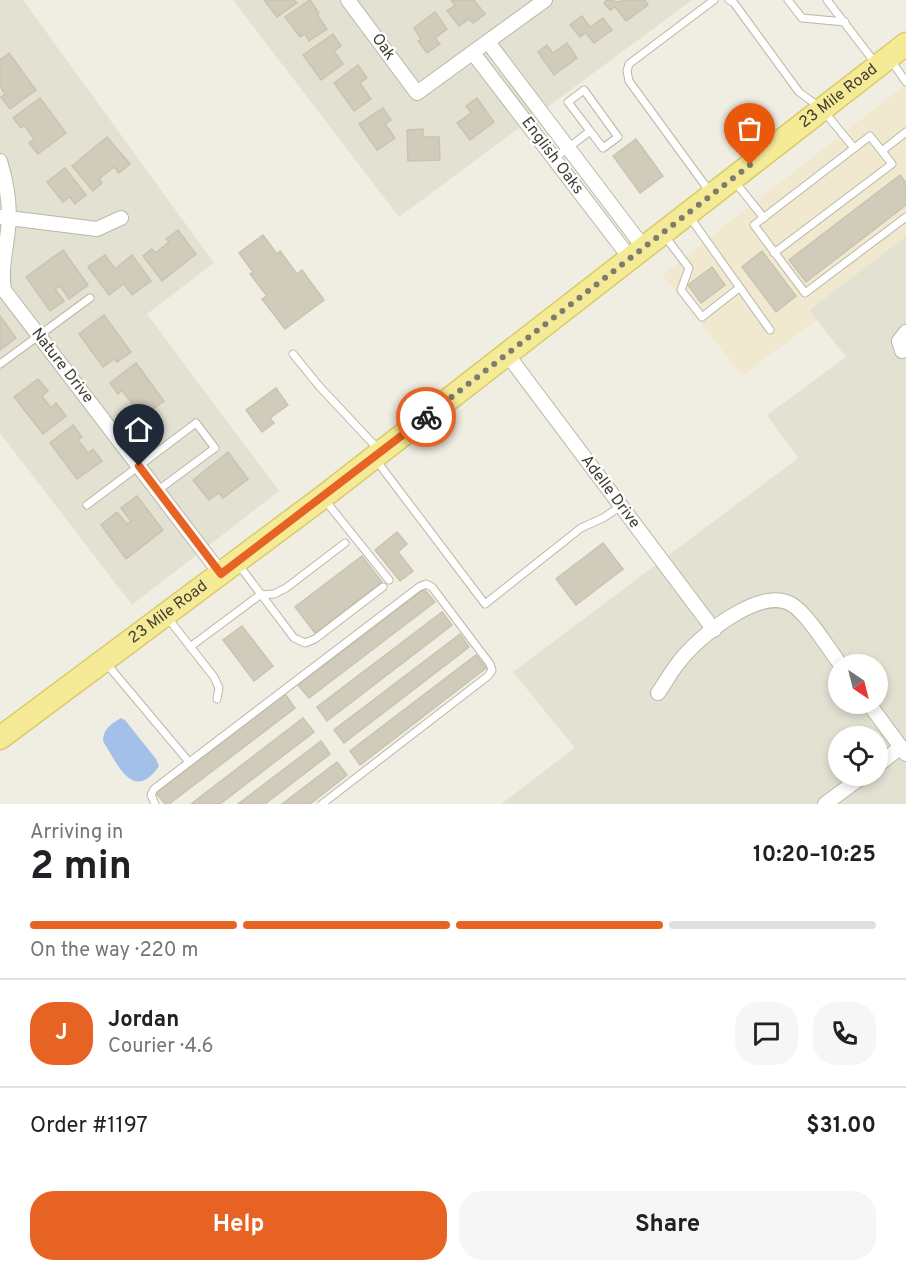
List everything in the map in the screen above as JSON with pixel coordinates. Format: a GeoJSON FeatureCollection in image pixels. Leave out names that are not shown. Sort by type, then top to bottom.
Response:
{"type":"FeatureCollection","features":[{"type":"Feature","properties":{"kind":"main road","name":"23 Mile Road"},"geometry":{"type":"LineString","coordinates":[[0,738],[377,455],[891,56]]}},
{"type":"Feature","properties":{"kind":"street","name":"Oak"},"geometry":{"type":"LineString","coordinates":[[348,0],[417,93],[473,54]]}},
{"type":"Feature","properties":{"kind":"street"},"geometry":{"type":"LineString","coordinates":[[473,54],[545,0]]}},
{"type":"Feature","properties":{"kind":"street","name":"English Oaks"},"geometry":{"type":"LineString","coordinates":[[488,42],[568,147],[637,253]]}},
{"type":"Feature","properties":{"kind":"street","name":"English Oaks"},"geometry":{"type":"LineString","coordinates":[[473,54],[554,159],[637,253]]}},
{"type":"Feature","properties":{"kind":"street","name":"Nature Drive"},"geometry":{"type":"LineString","coordinates":[[0,161],[7,189],[1,277],[4,290],[157,491],[229,568]]}},
{"type":"Feature","properties":{"kind":"street"},"geometry":{"type":"LineString","coordinates":[[4,218],[97,230],[121,219]]}},
{"type":"Feature","properties":{"kind":"street"},"geometry":{"type":"LineString","coordinates":[[904,350],[899,341],[906,332]]}},
{"type":"Feature","properties":{"kind":"street","name":"Adelle Drive"},"geometry":{"type":"LineString","coordinates":[[507,354],[714,630]]}},
{"type":"Feature","properties":{"kind":"street"},"geometry":{"type":"LineString","coordinates":[[658,693],[679,662],[714,630],[745,608],[768,601],[789,602],[800,609],[833,654]]}},
{"type":"Feature","properties":{"kind":"street"},"geometry":{"type":"LineString","coordinates":[[876,714],[904,751],[888,760]]}},
{"type":"Feature","properties":{"kind":"street"},"geometry":{"type":"LineString","coordinates":[[825,804],[850,786]]}},
{"type":"Feature","properties":{"kind":"lane"},"geometry":{"type":"LineString","coordinates":[[712,194],[629,81],[627,71],[629,64],[714,0]]}},
{"type":"Feature","properties":{"kind":"lane"},"geometry":{"type":"LineString","coordinates":[[729,0],[734,3],[799,92],[822,109],[854,148]]}},
{"type":"Feature","properties":{"kind":"lane"},"geometry":{"type":"LineString","coordinates":[[788,0],[802,18],[845,22]]}},
{"type":"Feature","properties":{"kind":"lane"},"geometry":{"type":"LineString","coordinates":[[827,0],[845,22],[891,56],[906,82]]}},
{"type":"Feature","properties":{"kind":"lane"},"geometry":{"type":"LineString","coordinates":[[584,90],[618,137],[603,148],[590,131],[568,102],[584,90]]}},
{"type":"Feature","properties":{"kind":"lane"},"geometry":{"type":"LineString","coordinates":[[554,159],[590,131]]}},
{"type":"Feature","properties":{"kind":"lane"},"geometry":{"type":"LineString","coordinates":[[882,151],[906,132]]}},
{"type":"Feature","properties":{"kind":"lane"},"geometry":{"type":"LineString","coordinates":[[774,253],[892,164],[870,136],[754,225],[774,253],[805,293],[906,217]]}},
{"type":"Feature","properties":{"kind":"lane"},"geometry":{"type":"LineString","coordinates":[[732,179],[764,218]]}},
{"type":"Feature","properties":{"kind":"lane"},"geometry":{"type":"LineString","coordinates":[[688,214],[770,330]]}},
{"type":"Feature","properties":{"kind":"lane"},"geometry":{"type":"LineString","coordinates":[[663,233],[689,268],[681,290],[702,317],[739,288]]}},
{"type":"Feature","properties":{"kind":"lane"},"geometry":{"type":"LineString","coordinates":[[0,364],[90,298]]}},
{"type":"Feature","properties":{"kind":"lane"},"geometry":{"type":"LineString","coordinates":[[293,354],[377,455],[485,604],[581,528],[603,518],[621,506]]}},
{"type":"Feature","properties":{"kind":"lane"},"geometry":{"type":"LineString","coordinates":[[87,505],[196,423],[215,448],[157,491]]}},
{"type":"Feature","properties":{"kind":"lane"},"geometry":{"type":"LineString","coordinates":[[323,496],[341,522],[389,580]]}},
{"type":"Feature","properties":{"kind":"lane"},"geometry":{"type":"LineString","coordinates":[[190,647],[260,595],[274,594],[286,588],[345,543]]}},
{"type":"Feature","properties":{"kind":"lane"},"geometry":{"type":"LineString","coordinates":[[229,568],[260,595],[294,638],[304,644],[315,639],[382,587]]}},
{"type":"Feature","properties":{"kind":"lane"},"geometry":{"type":"LineString","coordinates":[[155,804],[151,795],[154,789],[419,587],[426,584],[432,587],[490,664],[492,670],[488,676],[322,804]]}},
{"type":"Feature","properties":{"kind":"lane"},"geometry":{"type":"LineString","coordinates":[[165,615],[214,677],[219,688],[217,699]]}},
{"type":"Feature","properties":{"kind":"lane"},"geometry":{"type":"LineString","coordinates":[[104,661],[189,762]]}},
{"type":"Feature","properties":{"kind":"shaded area"},"geometry":{"type":"Polygon","coordinates":[[[0,0],[23,0],[214,263],[147,314],[279,491],[132,605],[0,433],[0,0]]]}},
{"type":"Feature","properties":{"kind":"shaded area"},"geometry":{"type":"Polygon","coordinates":[[[233,0],[692,0],[399,217],[233,0]]]}},
{"type":"Feature","properties":{"kind":"shaded area"},"geometry":{"type":"Polygon","coordinates":[[[906,84],[906,236],[809,310],[817,320],[742,376],[662,274],[693,253],[695,249],[906,84]]]}},
{"type":"Feature","properties":{"kind":"shaded area"},"geometry":{"type":"Polygon","coordinates":[[[906,236],[906,804],[501,804],[575,748],[513,672],[798,458],[767,415],[846,357],[809,310],[906,236]]]}},
{"type":"Feature","properties":{"kind":"water"},"geometry":{"type":"Polygon","coordinates":[[[121,718],[156,759],[159,766],[150,777],[141,781],[134,781],[126,776],[103,741],[106,730],[121,718]]]}},
{"type":"Feature","properties":{"kind":"building"},"geometry":{"type":"Polygon","coordinates":[[[264,0],[294,0],[297,3],[277,17],[264,0]]]}},
{"type":"Feature","properties":{"kind":"building"},"geometry":{"type":"Polygon","coordinates":[[[310,0],[327,29],[309,41],[305,34],[300,37],[285,17],[310,0]]]}},
{"type":"Feature","properties":{"kind":"building"},"geometry":{"type":"Polygon","coordinates":[[[451,0],[474,0],[485,14],[473,23],[469,19],[459,26],[447,11],[455,5],[451,0]]]}},
{"type":"Feature","properties":{"kind":"building"},"geometry":{"type":"Polygon","coordinates":[[[607,0],[620,2],[622,0],[645,0],[648,5],[626,21],[615,7],[610,10],[604,3],[607,0]]]}},
{"type":"Feature","properties":{"kind":"building"},"geometry":{"type":"Polygon","coordinates":[[[435,12],[447,29],[435,38],[440,44],[427,53],[418,41],[421,39],[414,28],[435,12]]]}},
{"type":"Feature","properties":{"kind":"building"},"geometry":{"type":"Polygon","coordinates":[[[582,16],[590,27],[603,18],[612,30],[594,43],[586,33],[580,37],[570,25],[582,16]]]}},
{"type":"Feature","properties":{"kind":"building"},"geometry":{"type":"Polygon","coordinates":[[[333,34],[341,46],[334,51],[343,64],[321,80],[303,55],[333,34]]]}},
{"type":"Feature","properties":{"kind":"building"},"geometry":{"type":"Polygon","coordinates":[[[567,43],[577,58],[554,75],[538,52],[547,45],[553,53],[567,43]]]}},
{"type":"Feature","properties":{"kind":"building"},"geometry":{"type":"Polygon","coordinates":[[[9,53],[36,90],[10,109],[1,97],[5,94],[0,86],[0,60],[9,53]]]}},
{"type":"Feature","properties":{"kind":"building"},"geometry":{"type":"Polygon","coordinates":[[[358,65],[367,78],[360,83],[371,99],[354,111],[334,83],[358,65]]]}},
{"type":"Feature","properties":{"kind":"building"},"geometry":{"type":"Polygon","coordinates":[[[40,98],[66,133],[38,154],[29,143],[34,139],[24,125],[21,128],[13,118],[40,98]]]}},
{"type":"Feature","properties":{"kind":"building"},"geometry":{"type":"Polygon","coordinates":[[[477,98],[494,122],[470,140],[457,123],[471,113],[466,106],[477,98]]]}},
{"type":"Feature","properties":{"kind":"building"},"geometry":{"type":"Polygon","coordinates":[[[383,108],[391,120],[385,124],[395,138],[377,150],[359,124],[383,108]]]}},
{"type":"Feature","properties":{"kind":"building"},"geometry":{"type":"Polygon","coordinates":[[[423,129],[423,137],[439,137],[440,160],[408,161],[407,130],[423,129]]]}},
{"type":"Feature","properties":{"kind":"building"},"geometry":{"type":"Polygon","coordinates":[[[107,137],[130,164],[119,173],[114,167],[99,179],[102,183],[93,191],[72,166],[107,137]]]}},
{"type":"Feature","properties":{"kind":"building"},"geometry":{"type":"Polygon","coordinates":[[[636,139],[663,176],[640,193],[613,156],[636,139]]]}},
{"type":"Feature","properties":{"kind":"building"},"geometry":{"type":"Polygon","coordinates":[[[65,168],[86,195],[75,204],[70,197],[63,202],[47,182],[65,168]]]}},
{"type":"Feature","properties":{"kind":"building"},"geometry":{"type":"Polygon","coordinates":[[[900,175],[906,183],[906,205],[806,282],[789,260],[900,175]]]}},
{"type":"Feature","properties":{"kind":"building"},"geometry":{"type":"Polygon","coordinates":[[[178,230],[196,254],[162,281],[143,256],[152,249],[155,253],[169,242],[166,239],[178,230]]]}},
{"type":"Feature","properties":{"kind":"building"},"geometry":{"type":"Polygon","coordinates":[[[263,235],[277,254],[280,251],[297,274],[302,270],[324,300],[285,329],[262,299],[267,296],[250,274],[253,272],[239,253],[263,235]]]}},
{"type":"Feature","properties":{"kind":"building"},"geometry":{"type":"Polygon","coordinates":[[[63,250],[88,285],[69,299],[60,286],[55,289],[64,301],[50,311],[26,277],[63,250]]]}},
{"type":"Feature","properties":{"kind":"building"},"geometry":{"type":"Polygon","coordinates":[[[762,251],[796,296],[776,312],[742,267],[762,251]]]}},
{"type":"Feature","properties":{"kind":"building"},"geometry":{"type":"Polygon","coordinates":[[[105,255],[115,269],[132,255],[151,281],[132,295],[124,284],[109,295],[88,267],[105,255]]]}},
{"type":"Feature","properties":{"kind":"building"},"geometry":{"type":"Polygon","coordinates":[[[712,267],[725,285],[701,303],[688,285],[712,267]]]}},
{"type":"Feature","properties":{"kind":"building"},"geometry":{"type":"Polygon","coordinates":[[[104,315],[131,352],[117,362],[114,359],[103,367],[79,334],[104,315]]]}},
{"type":"Feature","properties":{"kind":"building"},"geometry":{"type":"Polygon","coordinates":[[[0,316],[16,338],[0,350],[0,316]]]}},
{"type":"Feature","properties":{"kind":"building"},"geometry":{"type":"Polygon","coordinates":[[[136,363],[164,401],[138,420],[129,408],[133,405],[122,390],[118,394],[110,383],[136,363]]]}},
{"type":"Feature","properties":{"kind":"building"},"geometry":{"type":"Polygon","coordinates":[[[38,379],[48,391],[42,396],[51,408],[56,403],[66,416],[43,434],[14,397],[38,379]]]}},
{"type":"Feature","properties":{"kind":"building"},"geometry":{"type":"Polygon","coordinates":[[[276,388],[288,405],[270,418],[274,423],[262,432],[246,410],[276,388]]]}},
{"type":"Feature","properties":{"kind":"building"},"geometry":{"type":"Polygon","coordinates":[[[73,425],[82,437],[78,440],[88,453],[93,449],[102,461],[77,479],[50,443],[73,425]]]}},
{"type":"Feature","properties":{"kind":"building"},"geometry":{"type":"Polygon","coordinates":[[[228,452],[248,479],[223,498],[219,493],[209,500],[193,480],[228,452]]]}},
{"type":"Feature","properties":{"kind":"building"},"geometry":{"type":"Polygon","coordinates":[[[137,496],[163,530],[126,559],[101,525],[117,512],[127,524],[131,521],[121,508],[137,496]]]}},
{"type":"Feature","properties":{"kind":"building"},"geometry":{"type":"Polygon","coordinates":[[[397,532],[407,544],[398,552],[413,571],[400,581],[375,550],[397,532]]]}},
{"type":"Feature","properties":{"kind":"building"},"geometry":{"type":"Polygon","coordinates":[[[603,543],[623,569],[576,605],[556,579],[603,543]]]}},
{"type":"Feature","properties":{"kind":"building"},"geometry":{"type":"Polygon","coordinates":[[[362,556],[382,582],[315,633],[295,607],[362,556]]]}},
{"type":"Feature","properties":{"kind":"building"},"geometry":{"type":"Polygon","coordinates":[[[424,589],[435,602],[309,698],[298,685],[424,589]]]}},
{"type":"Feature","properties":{"kind":"building"},"geometry":{"type":"Polygon","coordinates":[[[442,612],[452,625],[327,721],[317,707],[442,612]]]}},
{"type":"Feature","properties":{"kind":"building"},"geometry":{"type":"Polygon","coordinates":[[[242,626],[273,666],[254,681],[223,640],[242,626]]]}},
{"type":"Feature","properties":{"kind":"building"},"geometry":{"type":"Polygon","coordinates":[[[460,634],[469,647],[344,743],[334,730],[460,634]]]}},
{"type":"Feature","properties":{"kind":"building"},"geometry":{"type":"Polygon","coordinates":[[[476,655],[486,668],[360,765],[350,751],[476,655]]]}},
{"type":"Feature","properties":{"kind":"building"},"geometry":{"type":"Polygon","coordinates":[[[285,694],[295,708],[169,804],[165,804],[156,793],[285,694]]]}},
{"type":"Feature","properties":{"kind":"building"},"geometry":{"type":"Polygon","coordinates":[[[303,718],[314,732],[220,804],[191,804],[303,718]]]}},
{"type":"Feature","properties":{"kind":"building"},"geometry":{"type":"Polygon","coordinates":[[[321,741],[330,754],[265,804],[238,804],[321,741]]]}},
{"type":"Feature","properties":{"kind":"building"},"geometry":{"type":"Polygon","coordinates":[[[337,762],[347,775],[310,804],[282,804],[337,762]]]}},
{"type":"Feature","properties":{"kind":"way so far"},"geometry":{"type":"LineString","coordinates":[[426,417],[750,165]]}},
{"type":"Feature","properties":{"kind":"route"},"geometry":{"type":"LineString","coordinates":[[139,466],[221,574],[426,417]]}}]}
